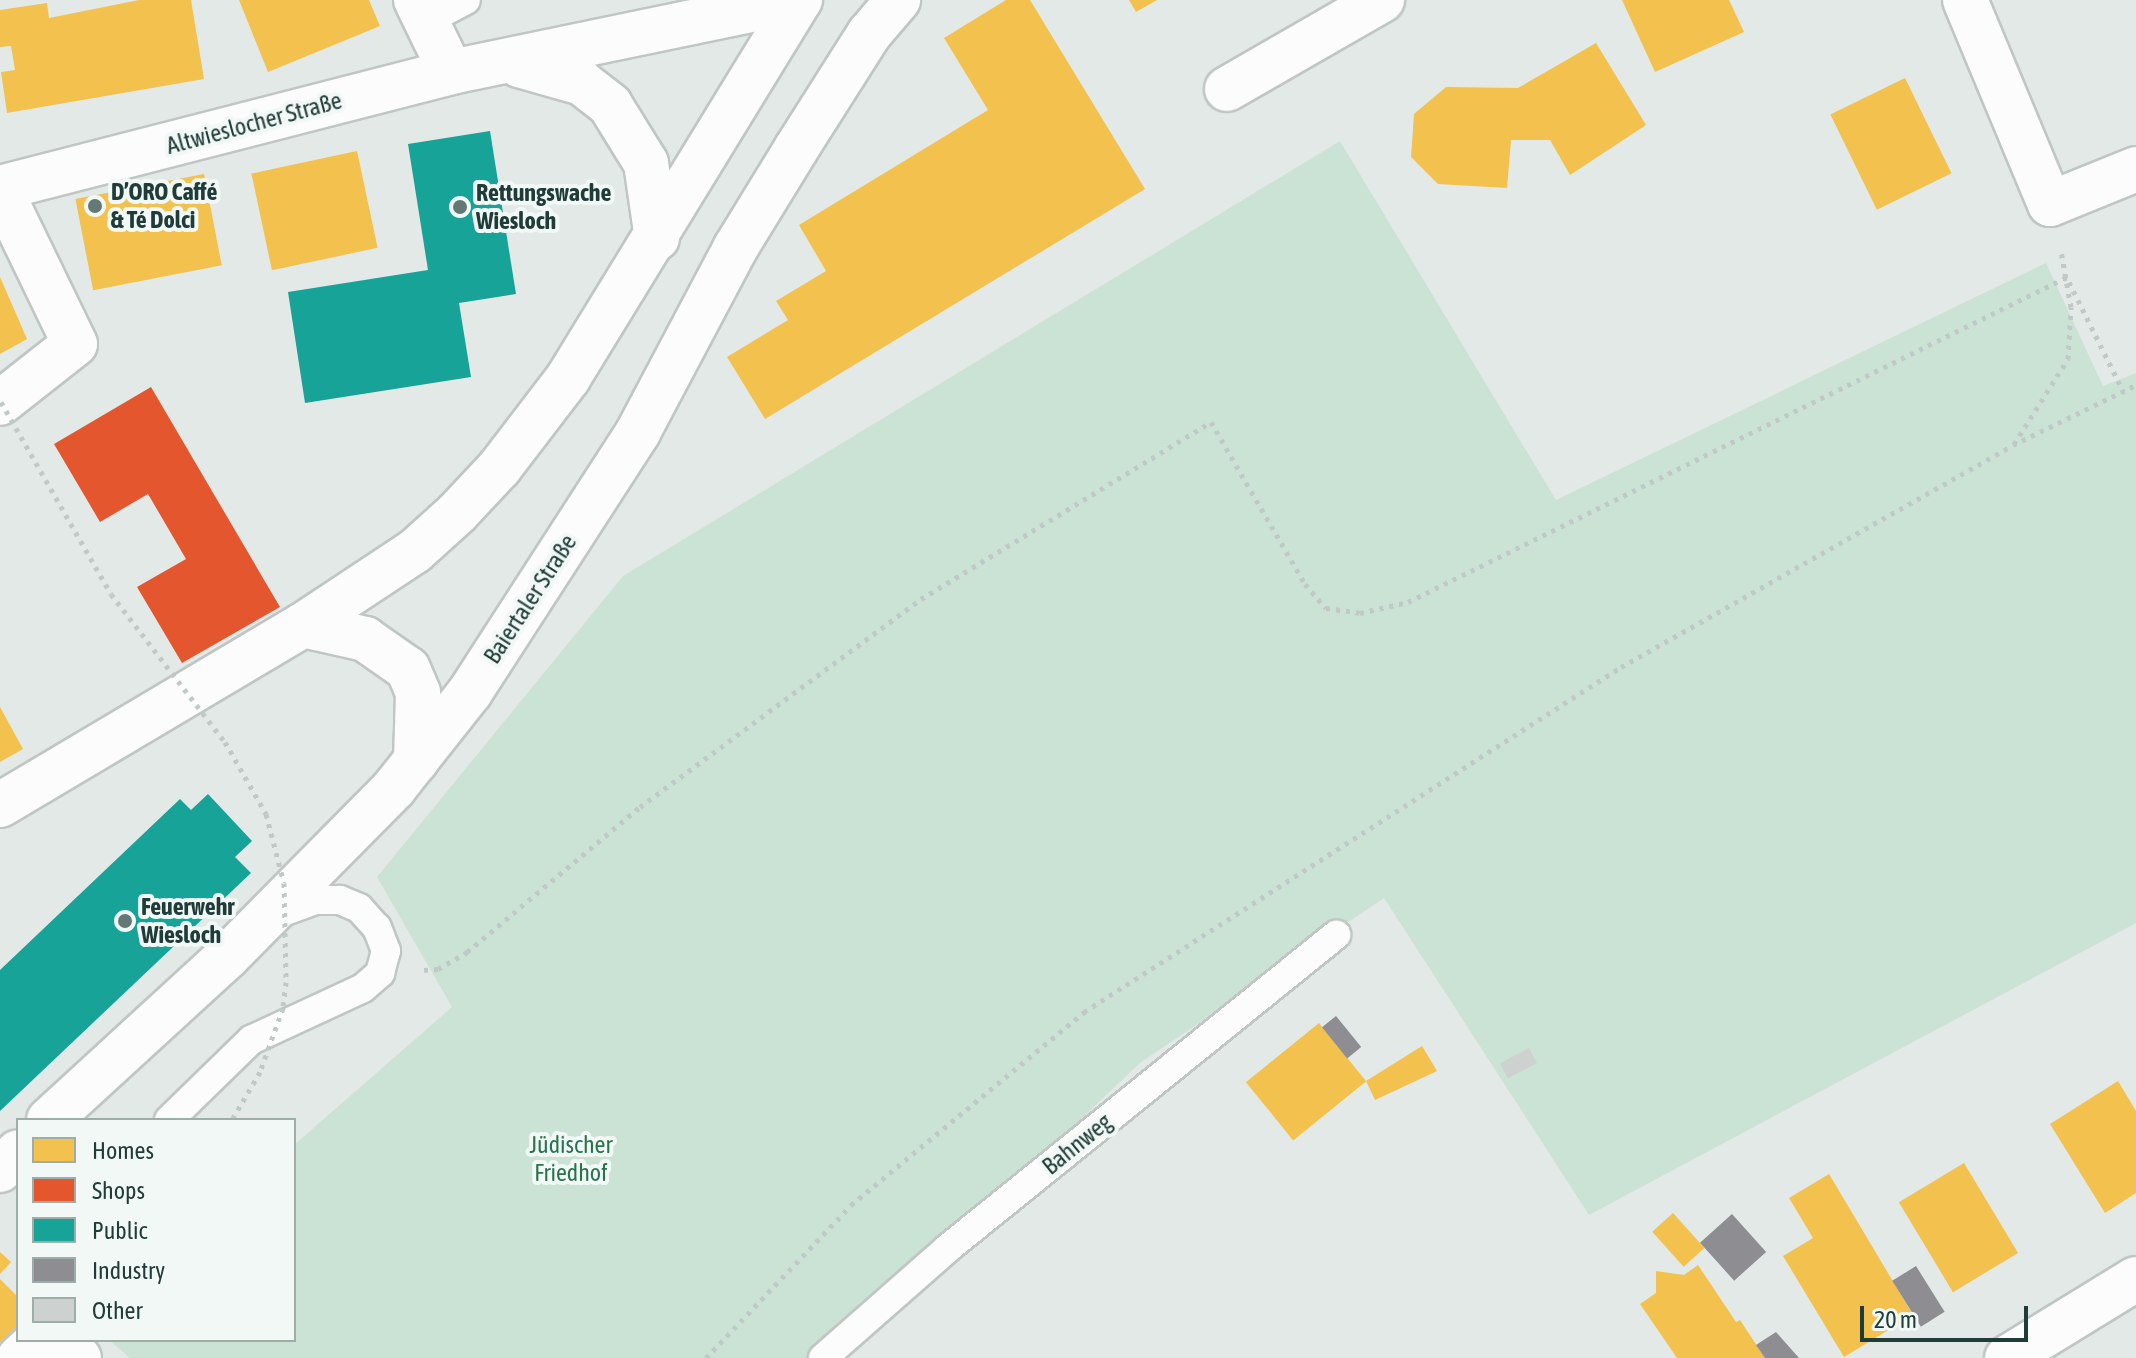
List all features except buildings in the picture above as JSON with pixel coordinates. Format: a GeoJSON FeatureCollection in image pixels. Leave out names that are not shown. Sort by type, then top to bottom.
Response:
{"type":"FeatureCollection","features":[{"type":"Feature","properties":{"kind":"main road"},"geometry":{"type":"LineString","coordinates":[[0,805],[303,625],[415,551],[500,467],[568,378],[657,238],[800,0]]}},
{"type":"Feature","properties":{"kind":"main road","name":"Altwieslocher Straße"},"geometry":{"type":"LineString","coordinates":[[0,403],[75,344],[0,188],[451,72],[508,64],[800,0]]}},
{"type":"Feature","properties":{"kind":"main road","name":"Baiertaler Straße"},"geometry":{"type":"LineString","coordinates":[[51,1118],[265,918],[416,761],[470,692],[638,432],[743,235],[869,34],[898,0]]}},
{"type":"Feature","properties":{"kind":"main road"},"geometry":{"type":"LineString","coordinates":[[1227,89],[1382,0]]}},
{"type":"Feature","properties":{"kind":"main road"},"geometry":{"type":"LineString","coordinates":[[1965,0],[2050,204],[2136,169]]}},
{"type":"Feature","properties":{"kind":"main road"},"geometry":{"type":"LineString","coordinates":[[421,11],[451,72]]}},
{"type":"Feature","properties":{"kind":"main road","name":"Altwieslocher Straße"},"geometry":{"type":"LineString","coordinates":[[508,64],[582,83],[610,105],[646,163],[657,238]]}},
{"type":"Feature","properties":{"kind":"main road"},"geometry":{"type":"LineString","coordinates":[[303,625],[365,639],[408,669],[418,693],[416,761]]}},
{"type":"Feature","properties":{"kind":"main road"},"geometry":{"type":"LineString","coordinates":[[0,1159],[16,1146]]}},
{"type":"Feature","properties":{"kind":"main road"},"geometry":{"type":"LineString","coordinates":[[0,1170],[16,1154]]}},
{"type":"Feature","properties":{"kind":"main road"},"geometry":{"type":"LineString","coordinates":[[2007,1358],[2136,1279]]}},
{"type":"Feature","properties":{"kind":"main road"},"geometry":{"type":"LineString","coordinates":[[19,1358],[36,1342]]}},
{"type":"Feature","properties":{"kind":"main road"},"geometry":{"type":"LineString","coordinates":[[58,1342],[79,1358]]}},
{"type":"Feature","properties":{"kind":"lane"},"geometry":{"type":"LineString","coordinates":[[421,11],[466,0]]}},
{"type":"Feature","properties":{"kind":"lane"},"geometry":{"type":"LineString","coordinates":[[171,1118],[251,1040],[363,988],[380,973],[386,951],[377,928],[359,908],[340,900],[315,900],[265,918]]}},
{"type":"Feature","properties":{"kind":"lane","name":"Bahnweg"},"geometry":{"type":"LineString","coordinates":[[823,1358],[948,1248],[1336,935]]}},
{"type":"Feature","properties":{"kind":"path"},"geometry":{"type":"LineString","coordinates":[[2067,277],[2123,391]]}},
{"type":"Feature","properties":{"kind":"path"},"geometry":{"type":"LineString","coordinates":[[2013,445],[2068,359],[2067,277]]}},
{"type":"Feature","properties":{"kind":"path"},"geometry":{"type":"LineString","coordinates":[[380,973],[438,969],[467,952],[640,807],[921,599],[1211,422],[1305,584],[1326,608],[1360,613],[1408,602],[2067,277]]}},
{"type":"Feature","properties":{"kind":"path"},"geometry":{"type":"LineString","coordinates":[[706,1358],[851,1205],[1084,1012],[1600,679],[2013,445],[2136,385]]}},
{"type":"Feature","properties":{"kind":"path"},"geometry":{"type":"LineString","coordinates":[[0,403],[111,594],[225,742],[266,814],[284,883],[284,995],[260,1072],[233,1118]]}},
{"type":"Feature","properties":{"kind":"green space","name":"Jüdischer Friedhof"},"geometry":{"type":"Polygon","coordinates":[[[1340,141],[1556,500],[2046,263],[2103,386],[2136,373],[2136,923],[1589,1215],[1384,898],[1140,1063],[829,1358],[130,1358],[111,1342],[296,1342],[296,1143],[452,1007],[377,877],[623,576],[1340,141]]]}},
{"type":"Feature","properties":{"kind":"place","name":"D’ORO Caffé & Té Dolci"},"geometry":{"type":"Point","coordinates":[95,206]}},
{"type":"Feature","properties":{"kind":"place","name":"Rettungswache Wiesloch"},"geometry":{"type":"Point","coordinates":[460,207]}},
{"type":"Feature","properties":{"kind":"place","name":"Feuerwehr Wiesloch"},"geometry":{"type":"Point","coordinates":[125,921]}}]}
